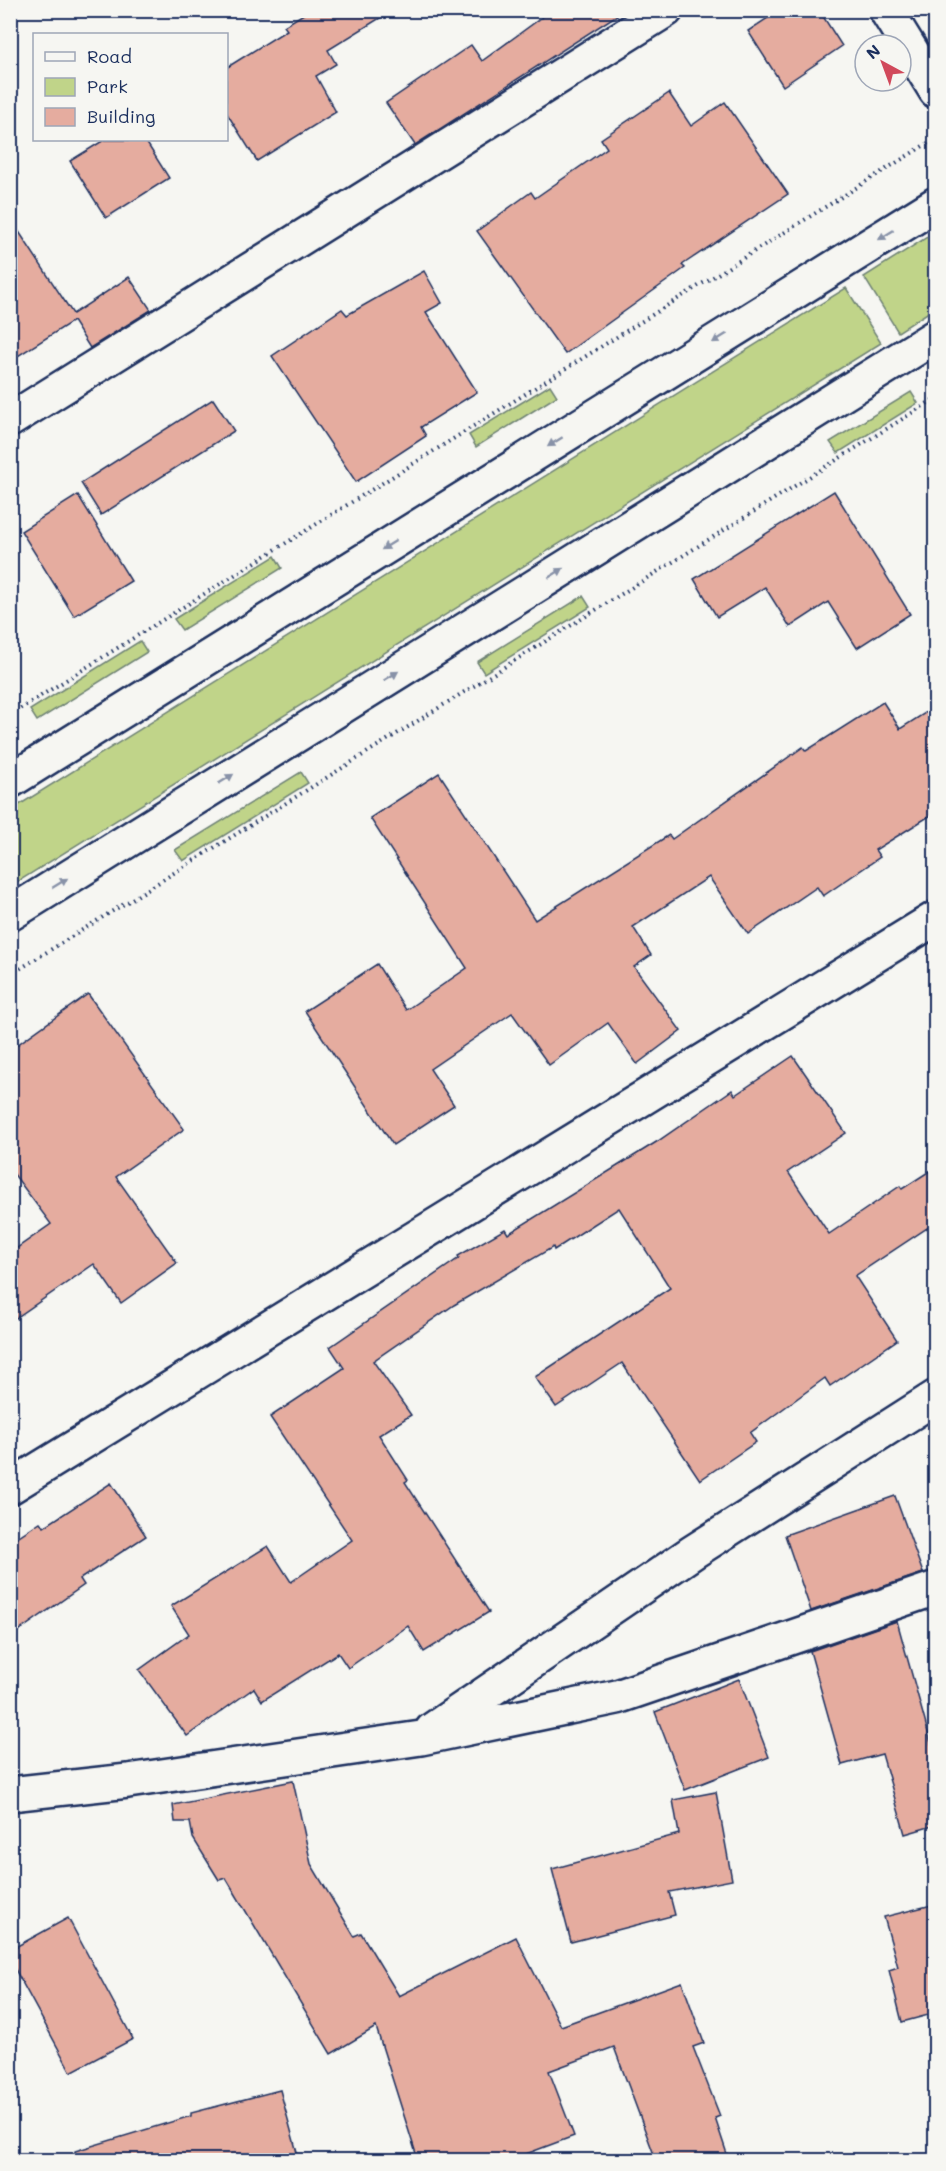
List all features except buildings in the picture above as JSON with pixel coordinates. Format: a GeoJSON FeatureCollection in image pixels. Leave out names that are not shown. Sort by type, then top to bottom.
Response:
{"type":"FeatureCollection","features":[{"type":"Feature","properties":{"kind":"street"},"geometry":{"type":"LineString","coordinates":[[10,420],[666,10]]}},
{"type":"Feature","properties":{"kind":"street"},"geometry":{"type":"LineString","coordinates":[[885,10],[936,91]]}},
{"type":"Feature","properties":{"kind":"street"},"geometry":{"type":"LineString","coordinates":[[10,781],[936,204]]}},
{"type":"Feature","properties":{"kind":"street"},"geometry":{"type":"LineString","coordinates":[[10,914],[936,336]]}},
{"type":"Feature","properties":{"kind":"street"},"geometry":{"type":"LineString","coordinates":[[10,1487],[936,918]]}},
{"type":"Feature","properties":{"kind":"street"},"geometry":{"type":"LineString","coordinates":[[421,1738],[693,1552],[936,1397]]}},
{"type":"Feature","properties":{"kind":"street"},"geometry":{"type":"LineString","coordinates":[[10,1794],[128,1780],[421,1738],[617,1697],[936,1588]]}},
{"type":"Feature","properties":{"kind":"path"},"geometry":{"type":"LineString","coordinates":[[10,715],[936,138]]}},
{"type":"Feature","properties":{"kind":"path"},"geometry":{"type":"LineString","coordinates":[[10,975],[936,398]]}},
{"type":"Feature","properties":{"kind":"green space"},"geometry":{"type":"Polygon","coordinates":[[[935,232],[935,308],[898,332],[864,277],[935,232]]]}},
{"type":"Feature","properties":{"kind":"green space"},"geometry":{"type":"Polygon","coordinates":[[[846,288],[881,343],[11,886],[11,810],[846,288]]]}},
{"type":"Feature","properties":{"kind":"green space"},"geometry":{"type":"Polygon","coordinates":[[[550,385],[557,396],[476,447],[469,435],[550,385]]]}},
{"type":"Feature","properties":{"kind":"green space"},"geometry":{"type":"Polygon","coordinates":[[[911,392],[918,403],[838,453],[830,442],[911,392]]]}},
{"type":"Feature","properties":{"kind":"green space"},"geometry":{"type":"Polygon","coordinates":[[[275,556],[282,568],[182,630],[174,619],[275,556]]]}},
{"type":"Feature","properties":{"kind":"green space"},"geometry":{"type":"Polygon","coordinates":[[[583,596],[590,607],[484,673],[477,662],[583,596]]]}},
{"type":"Feature","properties":{"kind":"green space"},"geometry":{"type":"Polygon","coordinates":[[[140,641],[147,652],[37,721],[30,710],[140,641]]]}},
{"type":"Feature","properties":{"kind":"green space"},"geometry":{"type":"Polygon","coordinates":[[[301,772],[308,783],[183,861],[175,850],[301,772]]]}}]}
